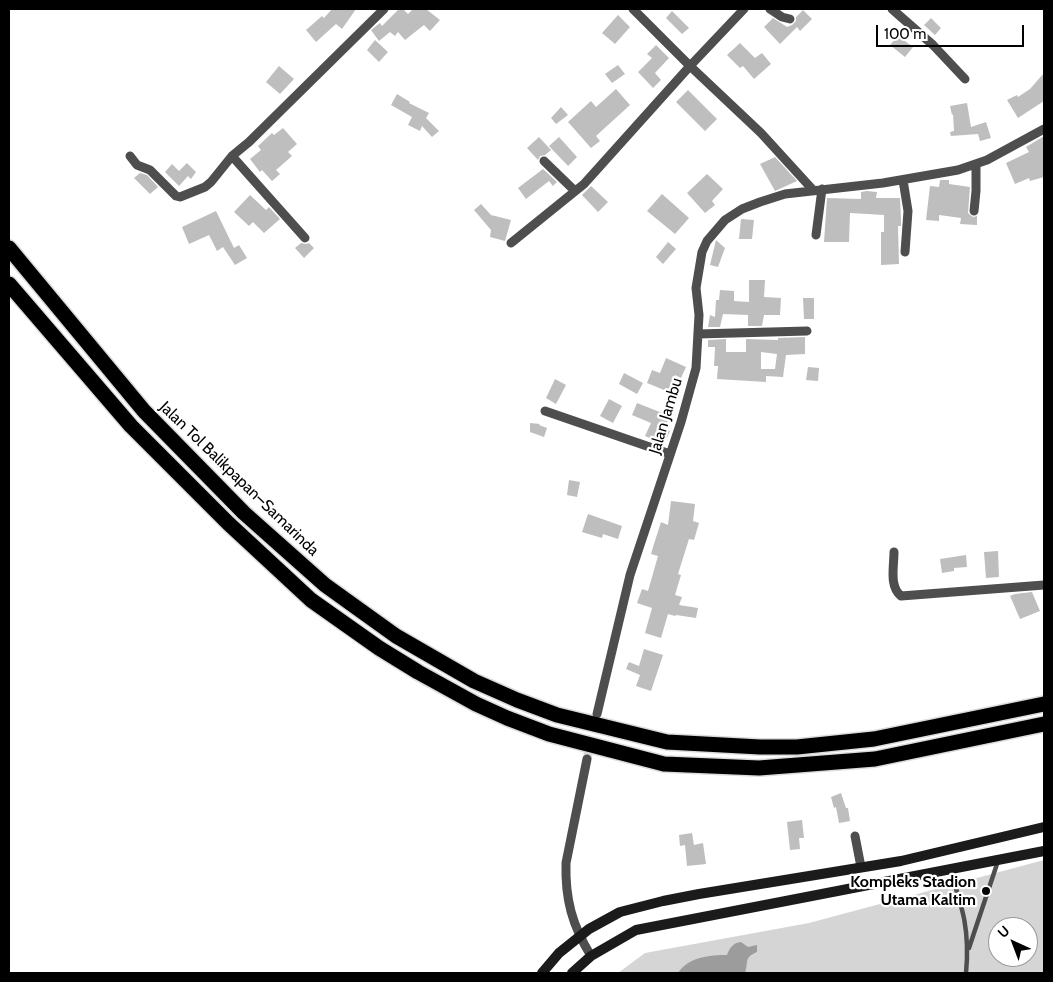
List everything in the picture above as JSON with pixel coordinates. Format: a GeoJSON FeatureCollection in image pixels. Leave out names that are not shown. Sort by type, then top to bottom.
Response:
{"type":"FeatureCollection","features":[{"type":"Feature","properties":{"kind":"highway","name":"Jalan Tol Balikpapan–Samarinda"},"geometry":{"type":"LineString","coordinates":[[9,248],[144,410],[244,513],[318,579],[396,636],[474,680],[517,700],[566,718],[667,742],[760,747],[797,747],[874,739],[1044,704]]}},
{"type":"Feature","properties":{"kind":"highway"},"geometry":{"type":"LineString","coordinates":[[9,284],[131,426],[228,523],[311,600],[379,648],[418,672],[476,704],[507,718],[550,734],[664,764],[759,768],[875,759],[1044,724]]}},
{"type":"Feature","properties":{"kind":"street"},"geometry":{"type":"LineString","coordinates":[[130,156],[137,165],[150,170],[178,197],[205,187],[217,176],[232,156],[249,142],[384,9]]}},
{"type":"Feature","properties":{"kind":"street"},"geometry":{"type":"LineString","coordinates":[[633,9],[818,190],[816,236]]}},
{"type":"Feature","properties":{"kind":"street"},"geometry":{"type":"LineString","coordinates":[[511,243],[584,184],[744,9]]}},
{"type":"Feature","properties":{"kind":"street"},"geometry":{"type":"LineString","coordinates":[[770,9],[782,17],[790,19]]}},
{"type":"Feature","properties":{"kind":"street"},"geometry":{"type":"LineString","coordinates":[[892,9],[933,45],[965,79]]}},
{"type":"Feature","properties":{"kind":"street","name":"Jalan Jambu"},"geometry":{"type":"LineString","coordinates":[[597,714],[630,575],[690,393],[696,368],[698,315],[696,288],[700,258],[707,241],[724,220],[742,209],[785,194],[903,180],[958,170],[976,165],[1044,129]]}},
{"type":"Feature","properties":{"kind":"street"},"geometry":{"type":"LineString","coordinates":[[232,156],[305,238]]}},
{"type":"Feature","properties":{"kind":"street"},"geometry":{"type":"LineString","coordinates":[[544,161],[575,191]]}},
{"type":"Feature","properties":{"kind":"street"},"geometry":{"type":"LineString","coordinates":[[974,211],[976,165]]}},
{"type":"Feature","properties":{"kind":"street"},"geometry":{"type":"LineString","coordinates":[[903,180],[908,211],[905,252]]}},
{"type":"Feature","properties":{"kind":"street"},"geometry":{"type":"LineString","coordinates":[[698,334],[807,331]]}},
{"type":"Feature","properties":{"kind":"street"},"geometry":{"type":"LineString","coordinates":[[545,411],[670,454]]}},
{"type":"Feature","properties":{"kind":"street"},"geometry":{"type":"LineString","coordinates":[[894,552],[893,585],[896,592],[901,596],[1044,585]]}},
{"type":"Feature","properties":{"kind":"street"},"geometry":{"type":"LineString","coordinates":[[587,759],[566,863],[566,879],[570,908],[579,937],[591,956]]}},
{"type":"Feature","properties":{"kind":"street"},"geometry":{"type":"LineString","coordinates":[[542,973],[558,953],[603,920],[620,912],[699,894],[901,861],[1044,827]]}},
{"type":"Feature","properties":{"kind":"street"},"geometry":{"type":"LineString","coordinates":[[855,836],[861,867]]}},
{"type":"Feature","properties":{"kind":"street"},"geometry":{"type":"LineString","coordinates":[[572,973],[591,956],[636,930],[1044,850]]}},
{"type":"Feature","properties":{"kind":"street"},"geometry":{"type":"LineString","coordinates":[[828,873],[831,892]]}},
{"type":"Feature","properties":{"kind":"lane"},"geometry":{"type":"LineString","coordinates":[[968,949],[999,860]]}},
{"type":"Feature","properties":{"kind":"lane"},"geometry":{"type":"LineString","coordinates":[[950,868],[964,913],[968,949],[966,973]]}},
{"type":"Feature","properties":{"kind":"shaded area","name":"Kompleks Stadion Utama Kaltim"},"geometry":{"type":"Polygon","coordinates":[[[1044,860],[1044,973],[618,973],[645,953],[809,923],[1044,860]]]}},
{"type":"Feature","properties":{"kind":"shaded area"},"geometry":{"type":"Polygon","coordinates":[[[741,942],[748,947],[757,945],[757,952],[748,958],[745,973],[678,973],[687,963],[693,960],[707,956],[727,955],[732,946],[741,942]]]}},
{"type":"Feature","properties":{"kind":"building"},"geometry":{"type":"Polygon","coordinates":[[[332,9],[356,9],[342,29],[336,24],[316,42],[306,30],[322,16],[324,18],[332,9]]]}},
{"type":"Feature","properties":{"kind":"building"},"geometry":{"type":"Polygon","coordinates":[[[399,9],[403,9],[408,14],[413,9],[426,9],[440,20],[430,31],[424,25],[405,40],[398,32],[395,36],[390,32],[379,41],[371,30],[380,23],[382,26],[399,9]]]}},
{"type":"Feature","properties":{"kind":"building"},"geometry":{"type":"Polygon","coordinates":[[[803,10],[812,19],[800,31],[797,27],[780,44],[764,27],[773,18],[787,27],[792,25],[796,21],[796,17],[803,10]]]}},
{"type":"Feature","properties":{"kind":"building"},"geometry":{"type":"Polygon","coordinates":[[[672,11],[689,28],[682,34],[666,18],[672,11]]]}},
{"type":"Feature","properties":{"kind":"building"},"geometry":{"type":"Polygon","coordinates":[[[618,15],[630,27],[615,44],[602,33],[618,15]]]}},
{"type":"Feature","properties":{"kind":"building"},"geometry":{"type":"Polygon","coordinates":[[[931,18],[941,28],[935,35],[924,25],[931,18]]]}},
{"type":"Feature","properties":{"kind":"building"},"geometry":{"type":"Polygon","coordinates":[[[898,36],[913,47],[905,57],[890,45],[898,36]]]}},
{"type":"Feature","properties":{"kind":"building"},"geometry":{"type":"Polygon","coordinates":[[[375,40],[388,52],[379,62],[367,50],[375,40]]]}},
{"type":"Feature","properties":{"kind":"building"},"geometry":{"type":"Polygon","coordinates":[[[740,43],[755,58],[762,53],[771,64],[754,79],[743,66],[740,68],[727,55],[740,43]]]}},
{"type":"Feature","properties":{"kind":"building"},"geometry":{"type":"Polygon","coordinates":[[[656,45],[669,58],[655,73],[661,80],[653,88],[638,72],[652,58],[647,54],[656,45]]]}},
{"type":"Feature","properties":{"kind":"building"},"geometry":{"type":"Polygon","coordinates":[[[618,65],[625,74],[612,83],[605,74],[618,65]]]}},
{"type":"Feature","properties":{"kind":"building"},"geometry":{"type":"Polygon","coordinates":[[[279,66],[294,79],[280,94],[266,82],[279,66]]]}},
{"type":"Feature","properties":{"kind":"building"},"geometry":{"type":"Polygon","coordinates":[[[1044,73],[1044,101],[1018,118],[1007,100],[1017,95],[1018,97],[1030,89],[1044,73]]]}},
{"type":"Feature","properties":{"kind":"building"},"geometry":{"type":"Polygon","coordinates":[[[616,89],[630,105],[596,136],[600,141],[591,148],[568,122],[591,101],[596,107],[616,89]]]}},
{"type":"Feature","properties":{"kind":"building"},"geometry":{"type":"Polygon","coordinates":[[[688,90],[717,119],[705,131],[676,102],[688,90]]]}},
{"type":"Feature","properties":{"kind":"building"},"geometry":{"type":"Polygon","coordinates":[[[397,94],[409,103],[429,113],[426,118],[439,131],[432,137],[422,126],[420,131],[408,125],[412,117],[391,105],[397,94]]]}},
{"type":"Feature","properties":{"kind":"building"},"geometry":{"type":"Polygon","coordinates":[[[967,103],[971,127],[986,122],[991,138],[980,141],[978,134],[951,136],[950,132],[954,131],[953,114],[950,106],[967,103]]]}},
{"type":"Feature","properties":{"kind":"building"},"geometry":{"type":"Polygon","coordinates":[[[561,107],[568,115],[556,124],[551,118],[561,107]]]}},
{"type":"Feature","properties":{"kind":"building"},"geometry":{"type":"Polygon","coordinates":[[[283,128],[297,144],[288,152],[292,156],[276,170],[280,174],[272,181],[262,170],[260,172],[250,159],[261,150],[258,146],[272,133],[274,135],[283,128]]]}},
{"type":"Feature","properties":{"kind":"building"},"geometry":{"type":"Polygon","coordinates":[[[1044,136],[1044,177],[1030,181],[1029,178],[1015,184],[1006,163],[1029,152],[1026,147],[1044,136]]]}},
{"type":"Feature","properties":{"kind":"building"},"geometry":{"type":"Polygon","coordinates":[[[539,137],[551,150],[545,155],[540,156],[538,160],[527,148],[539,137]]]}},
{"type":"Feature","properties":{"kind":"building"},"geometry":{"type":"Polygon","coordinates":[[[559,137],[577,157],[568,166],[549,146],[559,137]]]}},
{"type":"Feature","properties":{"kind":"building"},"geometry":{"type":"Polygon","coordinates":[[[775,157],[797,181],[775,191],[760,164],[775,157]]]}},
{"type":"Feature","properties":{"kind":"building"},"geometry":{"type":"Polygon","coordinates":[[[187,163],[196,172],[191,179],[188,176],[179,186],[165,172],[172,164],[179,171],[187,163]]]}},
{"type":"Feature","properties":{"kind":"building"},"geometry":{"type":"Polygon","coordinates":[[[543,169],[557,182],[553,186],[549,181],[526,199],[518,188],[543,169]]]}},
{"type":"Feature","properties":{"kind":"building"},"geometry":{"type":"Polygon","coordinates":[[[140,173],[147,175],[158,187],[150,194],[134,178],[140,173]]]}},
{"type":"Feature","properties":{"kind":"building"},"geometry":{"type":"Polygon","coordinates":[[[707,174],[723,189],[712,201],[715,205],[705,213],[687,193],[707,174]]]}},
{"type":"Feature","properties":{"kind":"building"},"geometry":{"type":"Polygon","coordinates":[[[940,180],[949,180],[949,184],[970,187],[968,213],[973,217],[977,216],[977,225],[960,224],[961,218],[939,215],[939,221],[926,220],[930,186],[939,187],[940,180]]]}},
{"type":"Feature","properties":{"kind":"building"},"geometry":{"type":"Polygon","coordinates":[[[591,186],[608,202],[598,212],[582,195],[591,186]]]}},
{"type":"Feature","properties":{"kind":"building"},"geometry":{"type":"Polygon","coordinates":[[[861,192],[877,192],[876,198],[900,198],[901,226],[898,226],[899,264],[881,265],[881,232],[884,232],[884,215],[850,213],[849,242],[824,242],[827,198],[861,199],[861,192]]]}},
{"type":"Feature","properties":{"kind":"building"},"geometry":{"type":"Polygon","coordinates":[[[662,194],[689,218],[675,234],[647,211],[662,194]]]}},
{"type":"Feature","properties":{"kind":"building"},"geometry":{"type":"Polygon","coordinates":[[[250,195],[266,210],[269,207],[280,219],[264,233],[253,222],[249,226],[234,212],[250,195]]]}},
{"type":"Feature","properties":{"kind":"building"},"geometry":{"type":"Polygon","coordinates":[[[481,204],[491,215],[511,220],[505,241],[490,237],[491,230],[474,210],[481,204]]]}},
{"type":"Feature","properties":{"kind":"building"},"geometry":{"type":"Polygon","coordinates":[[[216,211],[234,248],[239,245],[247,258],[235,265],[223,247],[217,251],[209,235],[189,244],[182,227],[216,211]]]}},
{"type":"Feature","properties":{"kind":"building"},"geometry":{"type":"Polygon","coordinates":[[[741,219],[754,220],[752,239],[739,239],[741,219]]]}},
{"type":"Feature","properties":{"kind":"building"},"geometry":{"type":"Polygon","coordinates":[[[716,240],[725,248],[718,267],[710,265],[716,240]]]}},
{"type":"Feature","properties":{"kind":"building"},"geometry":{"type":"Polygon","coordinates":[[[668,242],[676,249],[663,264],[656,257],[668,242]]]}},
{"type":"Feature","properties":{"kind":"building"},"geometry":{"type":"Polygon","coordinates":[[[301,243],[309,243],[314,248],[304,258],[295,248],[301,243]]]}},
{"type":"Feature","properties":{"kind":"building"},"geometry":{"type":"Polygon","coordinates":[[[749,280],[765,280],[764,297],[781,298],[780,315],[764,315],[762,326],[748,326],[748,315],[723,314],[720,327],[708,327],[710,315],[715,317],[716,300],[719,300],[720,290],[734,291],[734,301],[749,302],[749,280]]]}},
{"type":"Feature","properties":{"kind":"building"},"geometry":{"type":"Polygon","coordinates":[[[803,298],[814,298],[814,319],[804,319],[803,298]]]}},
{"type":"Feature","properties":{"kind":"building"},"geometry":{"type":"Polygon","coordinates":[[[805,337],[805,354],[786,355],[783,377],[766,376],[766,382],[717,379],[718,366],[714,366],[715,347],[708,347],[708,340],[726,339],[726,352],[746,352],[746,339],[778,340],[778,338],[805,337]],[[761,352],[761,369],[775,369],[777,354],[761,352]]]}},
{"type":"Feature","properties":{"kind":"building"},"geometry":{"type":"Polygon","coordinates":[[[666,358],[686,367],[681,378],[675,375],[669,392],[647,383],[652,370],[660,373],[666,358]]]}},
{"type":"Feature","properties":{"kind":"building"},"geometry":{"type":"Polygon","coordinates":[[[808,367],[819,368],[818,381],[806,380],[808,367]]]}},
{"type":"Feature","properties":{"kind":"building"},"geometry":{"type":"Polygon","coordinates":[[[624,373],[643,383],[637,394],[619,384],[624,373]]]}},
{"type":"Feature","properties":{"kind":"building"},"geometry":{"type":"Polygon","coordinates":[[[555,379],[566,385],[556,404],[546,398],[555,379]]]}},
{"type":"Feature","properties":{"kind":"building"},"geometry":{"type":"Polygon","coordinates":[[[609,399],[622,406],[613,423],[600,416],[609,399]]]}},
{"type":"Feature","properties":{"kind":"building"},"geometry":{"type":"Polygon","coordinates":[[[637,403],[670,416],[664,429],[670,431],[664,444],[645,436],[651,423],[632,415],[637,403]]]}},
{"type":"Feature","properties":{"kind":"building"},"geometry":{"type":"Polygon","coordinates":[[[530,423],[540,424],[547,428],[544,437],[530,432],[530,423]]]}},
{"type":"Feature","properties":{"kind":"building"},"geometry":{"type":"Polygon","coordinates":[[[569,480],[580,482],[577,497],[567,495],[569,480]]]}},
{"type":"Feature","properties":{"kind":"building"},"geometry":{"type":"Polygon","coordinates":[[[671,501],[695,504],[693,521],[699,523],[694,540],[689,539],[678,574],[681,575],[675,595],[682,597],[679,605],[698,608],[696,618],[668,614],[661,638],[645,633],[652,608],[637,603],[642,589],[648,591],[658,556],[651,554],[661,522],[668,525],[671,501]]]}},
{"type":"Feature","properties":{"kind":"building"},"geometry":{"type":"Polygon","coordinates":[[[588,514],[622,526],[618,539],[603,534],[602,538],[582,532],[588,514]]]}},
{"type":"Feature","properties":{"kind":"building"},"geometry":{"type":"Polygon","coordinates":[[[998,551],[999,577],[986,578],[984,552],[998,551]]]}},
{"type":"Feature","properties":{"kind":"building"},"geometry":{"type":"Polygon","coordinates":[[[966,555],[967,567],[954,568],[954,571],[942,573],[940,559],[966,555]]]}},
{"type":"Feature","properties":{"kind":"building"},"geometry":{"type":"Polygon","coordinates":[[[1032,592],[1040,611],[1020,619],[1010,596],[1032,592]]]}},
{"type":"Feature","properties":{"kind":"building"},"geometry":{"type":"Polygon","coordinates":[[[644,649],[663,655],[651,691],[636,686],[640,675],[626,669],[629,662],[639,666],[644,649]]]}},
{"type":"Feature","properties":{"kind":"building"},"geometry":{"type":"Polygon","coordinates":[[[841,793],[846,808],[848,808],[850,821],[839,823],[836,807],[834,808],[831,797],[841,793]]]}},
{"type":"Feature","properties":{"kind":"building"},"geometry":{"type":"Polygon","coordinates":[[[802,820],[804,838],[799,838],[800,849],[790,850],[787,822],[802,820]]]}},
{"type":"Feature","properties":{"kind":"building"},"geometry":{"type":"Polygon","coordinates":[[[692,833],[694,845],[703,843],[706,864],[687,866],[685,845],[680,846],[679,835],[692,833]]]}},
{"type":"Feature","properties":{"kind":"tunnel"},"geometry":{"type":"LineString","coordinates":[[587,759],[595,722]]}},
{"type":"Feature","properties":{"kind":"place","name":"Kompleks Stadion Utama Kaltim"},"geometry":{"type":"Point","coordinates":[986,891]}}]}
